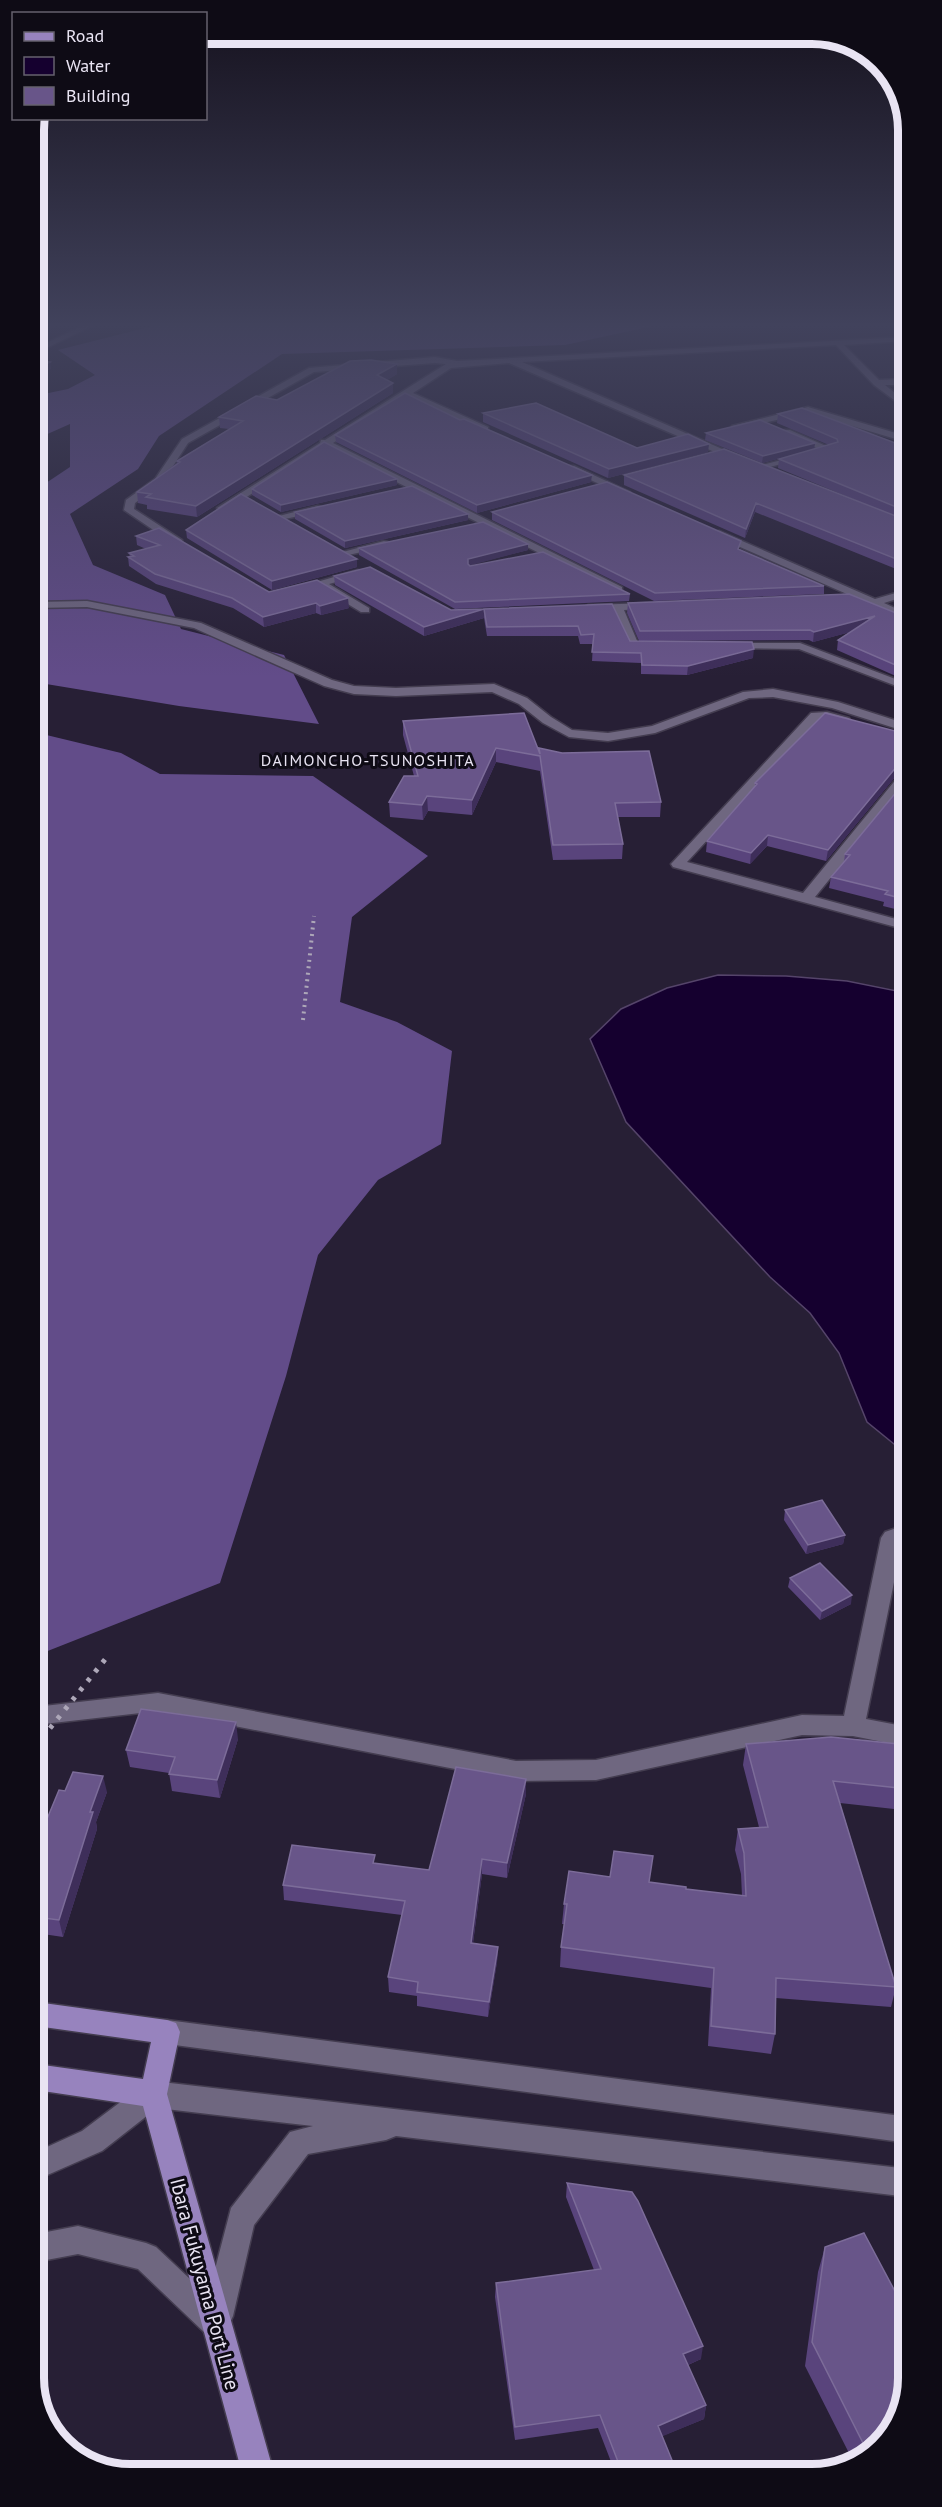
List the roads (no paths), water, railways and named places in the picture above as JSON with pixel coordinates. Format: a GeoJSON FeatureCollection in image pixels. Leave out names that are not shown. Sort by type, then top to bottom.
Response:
{"type":"FeatureCollection","features":[{"type":"Feature","properties":{"kind":"main road"},"geometry":{"type":"LineString","coordinates":[[44,2015],[167,2032]]}},
{"type":"Feature","properties":{"kind":"main road","name":"Ibara Fukuyama Port Line"},"geometry":{"type":"LineString","coordinates":[[167,2032],[153,2094],[255,2463]]}},
{"type":"Feature","properties":{"kind":"main road"},"geometry":{"type":"LineString","coordinates":[[44,2078],[153,2094]]}},
{"type":"Feature","properties":{"kind":"street"},"geometry":{"type":"LineString","coordinates":[[184,443],[159,481],[130,502],[129,510],[184,545]]}},
{"type":"Feature","properties":{"kind":"street"},"geometry":{"type":"LineString","coordinates":[[212,514],[246,498],[323,443]]}},
{"type":"Feature","properties":{"kind":"street"},"geometry":{"type":"LineString","coordinates":[[326,443],[413,487],[483,518],[545,552],[657,606],[581,609]]}},
{"type":"Feature","properties":{"kind":"street"},"geometry":{"type":"LineString","coordinates":[[700,443],[783,477]]}},
{"type":"Feature","properties":{"kind":"street"},"geometry":{"type":"LineString","coordinates":[[761,468],[830,450],[813,443]]}},
{"type":"Feature","properties":{"kind":"street"},"geometry":{"type":"LineString","coordinates":[[702,459],[723,453]]}},
{"type":"Feature","properties":{"kind":"street"},"geometry":{"type":"LineString","coordinates":[[562,464],[637,498]]}},
{"type":"Feature","properties":{"kind":"street"},"geometry":{"type":"LineString","coordinates":[[583,489],[626,478]]}},
{"type":"Feature","properties":{"kind":"street"},"geometry":{"type":"LineString","coordinates":[[391,492],[413,487]]}},
{"type":"Feature","properties":{"kind":"street"},"geometry":{"type":"LineString","coordinates":[[298,528],[275,515],[324,507]]}},
{"type":"Feature","properties":{"kind":"street"},"geometry":{"type":"LineString","coordinates":[[465,527],[483,518]]}},
{"type":"Feature","properties":{"kind":"street"},"geometry":{"type":"LineString","coordinates":[[712,531],[898,613]]}},
{"type":"Feature","properties":{"kind":"street"},"geometry":{"type":"LineString","coordinates":[[174,539],[183,533]]}},
{"type":"Feature","properties":{"kind":"street"},"geometry":{"type":"LineString","coordinates":[[291,591],[372,569],[340,551],[390,543]]}},
{"type":"Feature","properties":{"kind":"street"},"geometry":{"type":"LineString","coordinates":[[525,557],[545,552]]}},
{"type":"Feature","properties":{"kind":"street"},"geometry":{"type":"LineString","coordinates":[[320,583],[365,610]]}},
{"type":"Feature","properties":{"kind":"street"},"geometry":{"type":"LineString","coordinates":[[840,598],[868,600],[898,594]]}},
{"type":"Feature","properties":{"kind":"street"},"geometry":{"type":"LineString","coordinates":[[44,605],[87,604],[197,625],[328,683],[354,690],[396,692],[494,688],[523,701],[547,720],[569,733],[608,736],[655,729],[747,695],[773,693],[834,705],[898,725]]}},
{"type":"Feature","properties":{"kind":"street"},"geometry":{"type":"LineString","coordinates":[[617,607],[634,646],[670,646]]}},
{"type":"Feature","properties":{"kind":"street"},"geometry":{"type":"LineString","coordinates":[[717,646],[800,646],[898,684]]}},
{"type":"Feature","properties":{"kind":"street"},"geometry":{"type":"LineString","coordinates":[[898,736],[827,716],[816,716],[678,864],[898,923]]}},
{"type":"Feature","properties":{"kind":"street"},"geometry":{"type":"LineString","coordinates":[[807,897],[898,786]]}},
{"type":"Feature","properties":{"kind":"street"},"geometry":{"type":"LineString","coordinates":[[853,1726],[892,1538],[898,1536]]}},
{"type":"Feature","properties":{"kind":"street"},"geometry":{"type":"LineString","coordinates":[[44,1715],[158,1702],[516,1771],[596,1770],[802,1725],[853,1726],[898,1735]]}},
{"type":"Feature","properties":{"kind":"street"},"geometry":{"type":"LineString","coordinates":[[167,2032],[898,2129]]}},
{"type":"Feature","properties":{"kind":"street"},"geometry":{"type":"LineString","coordinates":[[44,2162],[92,2141],[153,2094],[898,2182]]}},
{"type":"Feature","properties":{"kind":"street"},"geometry":{"type":"LineString","coordinates":[[216,2324],[241,2218],[300,2142],[406,2124]]}},
{"type":"Feature","properties":{"kind":"street"},"geometry":{"type":"LineString","coordinates":[[44,2246],[78,2240],[146,2257],[216,2324]]}},
{"type":"Feature","properties":{"kind":"water"},"geometry":{"type":"Polygon","coordinates":[[[718,975],[786,976],[847,981],[898,991],[898,1447],[867,1422],[839,1353],[810,1313],[770,1277],[626,1122],[590,1039],[621,1009],[667,988],[718,975]]]}},
{"type":"Feature","properties":{"kind":"railway"},"geometry":{"type":"LineString","coordinates":[[303,1020],[314,916]]}},
{"type":"Feature","properties":{"kind":"railway"},"geometry":{"type":"LineString","coordinates":[[44,1736],[107,1657]]}},
{"type":"Feature","properties":{"kind":"district","name":"DAIMONCHO-TSUNOSHITA"},"geometry":{"type":"Point","coordinates":[368,760]}}]}
